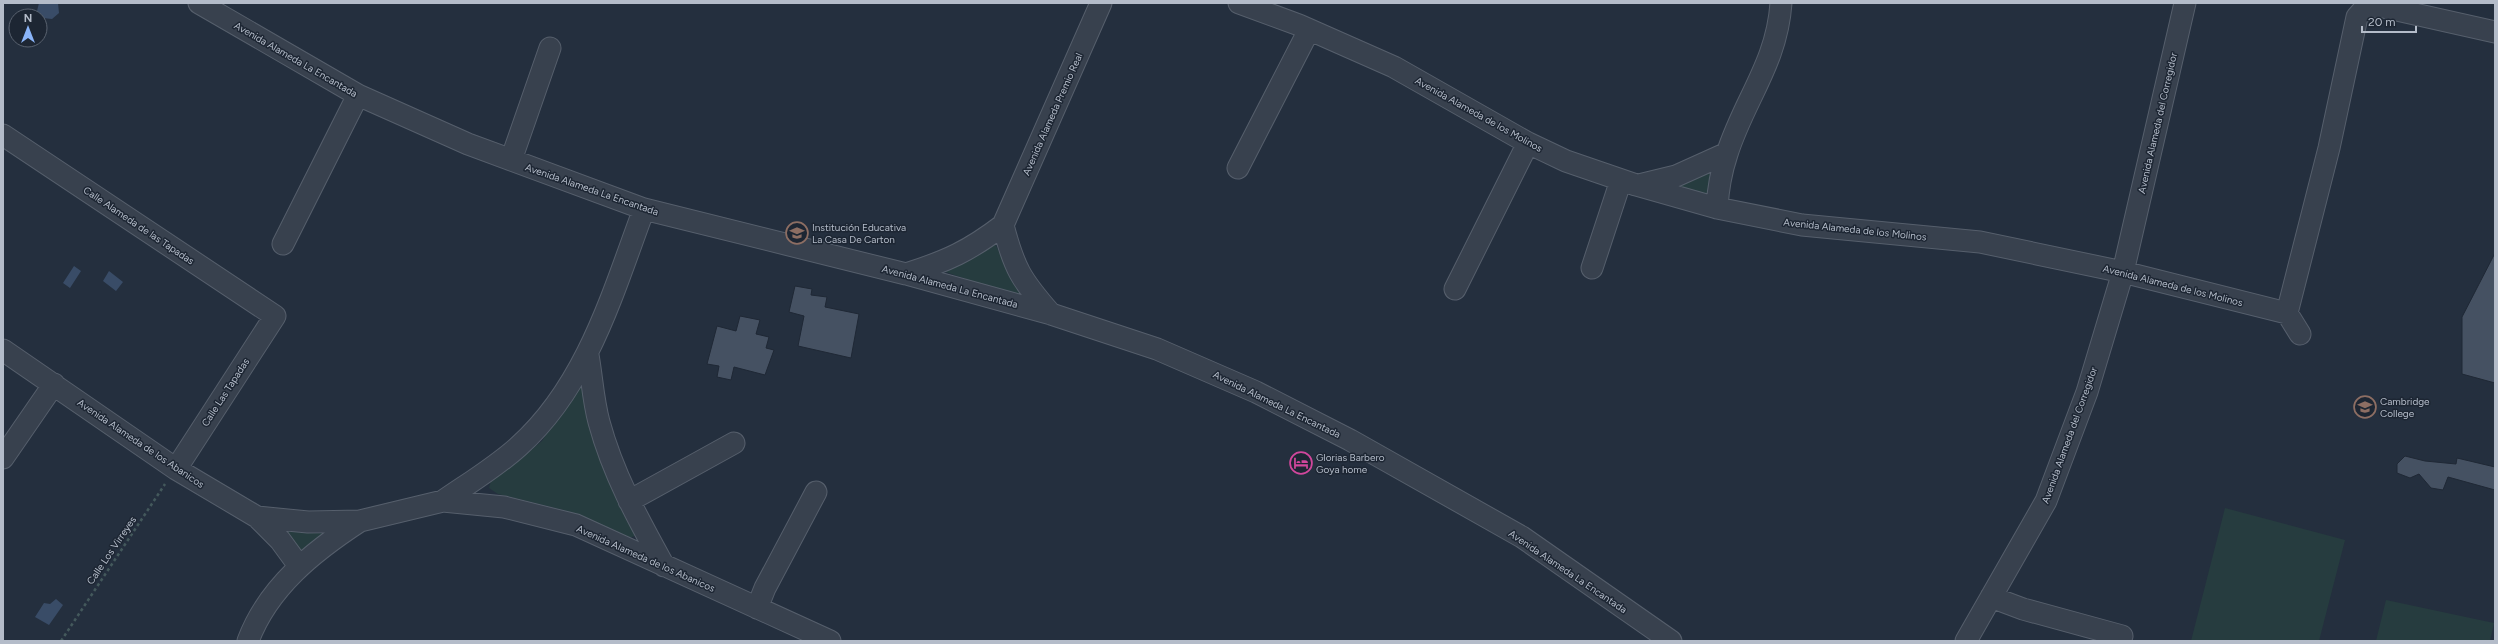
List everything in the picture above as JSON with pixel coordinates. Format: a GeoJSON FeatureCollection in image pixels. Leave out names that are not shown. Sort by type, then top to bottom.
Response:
{"type":"FeatureCollection","features":[{"type":"Feature","properties":{"kind":"street","name":"Avenida Alameda La Encantada"},"geometry":{"type":"LineString","coordinates":[[198,3],[358,95],[468,144],[644,209],[906,274],[1051,314],[1157,349],[1256,392],[1350,440],[1522,537],[1671,641]]}},
{"type":"Feature","properties":{"kind":"street","name":"Avenida Alameda Premio Real"},"geometry":{"type":"LineString","coordinates":[[1004,225],[1101,3]]}},
{"type":"Feature","properties":{"kind":"street","name":"Avenida Alameda de los Molinos"},"geometry":{"type":"LineString","coordinates":[[1239,3],[1309,30],[1394,67],[1528,143],[1566,161],[1628,183],[1717,208],[1802,225],[1980,242],[2123,272],[2278,311]]}},
{"type":"Feature","properties":{"kind":"street"},"geometry":{"type":"LineString","coordinates":[[1717,208],[1719,181],[1727,153],[1774,48],[1781,3]]}},
{"type":"Feature","properties":{"kind":"street","name":"Avenida Alameda del Corregidor"},"geometry":{"type":"LineString","coordinates":[[1966,641],[2046,501],[2087,392],[2123,272],[2185,3]]}},
{"type":"Feature","properties":{"kind":"street"},"geometry":{"type":"LineString","coordinates":[[2300,334],[2278,311],[2329,148],[2358,16],[2365,8],[2379,6],[2495,32]]}},
{"type":"Feature","properties":{"kind":"street"},"geometry":{"type":"LineString","coordinates":[[1238,168],[1309,30]]}},
{"type":"Feature","properties":{"kind":"street"},"geometry":{"type":"LineString","coordinates":[[511,160],[550,48]]}},
{"type":"Feature","properties":{"kind":"street"},"geometry":{"type":"LineString","coordinates":[[283,244],[358,95]]}},
{"type":"Feature","properties":{"kind":"street","name":"Calle Alameda de las Tapadas"},"geometry":{"type":"LineString","coordinates":[[3,135],[275,316]]}},
{"type":"Feature","properties":{"kind":"street"},"geometry":{"type":"LineString","coordinates":[[1455,289],[1528,143]]}},
{"type":"Feature","properties":{"kind":"street"},"geometry":{"type":"LineString","coordinates":[[1592,268],[1628,183],[1676,176],[1727,153]]}},
{"type":"Feature","properties":{"kind":"street"},"geometry":{"type":"LineString","coordinates":[[442,500],[496,465],[520,445],[549,414],[588,355],[644,209]]}},
{"type":"Feature","properties":{"kind":"street"},"geometry":{"type":"LineString","coordinates":[[906,274],[952,258],[975,246],[1004,225],[1012,259],[1026,286],[1051,314]]}},
{"type":"Feature","properties":{"kind":"street","name":"Calle Las Tapadas"},"geometry":{"type":"LineString","coordinates":[[176,469],[275,316]]}},
{"type":"Feature","properties":{"kind":"street","name":"Avenida Alameda de los Abanicos"},"geometry":{"type":"LineString","coordinates":[[3,350],[176,469],[257,517],[308,522],[360,521],[442,500],[504,506],[576,525],[824,640]]}},
{"type":"Feature","properties":{"kind":"street"},"geometry":{"type":"LineString","coordinates":[[588,355],[599,421],[615,470],[628,501],[664,566]]}},
{"type":"Feature","properties":{"kind":"street"},"geometry":{"type":"LineString","coordinates":[[3,458],[54,384]]}},
{"type":"Feature","properties":{"kind":"street"},"geometry":{"type":"LineString","coordinates":[[628,501],[734,443]]}},
{"type":"Feature","properties":{"kind":"street"},"geometry":{"type":"LineString","coordinates":[[757,608],[765,588],[816,492]]}},
{"type":"Feature","properties":{"kind":"street"},"geometry":{"type":"LineString","coordinates":[[257,517],[280,540],[299,566]]}},
{"type":"Feature","properties":{"kind":"street"},"geometry":{"type":"LineString","coordinates":[[248,641],[274,595],[299,566],[324,545],[360,521]]}},
{"type":"Feature","properties":{"kind":"street"},"geometry":{"type":"LineString","coordinates":[[1991,597],[2023,609],[2122,636]]}},
{"type":"Feature","properties":{"kind":"path","name":"Calle Los Virreyes"},"geometry":{"type":"LineString","coordinates":[[61,641],[176,469]]}},
{"type":"Feature","properties":{"kind":"green space"},"geometry":{"type":"Polygon","coordinates":[[[1714,170],[1708,198],[1672,185],[1714,170]]]}},
{"type":"Feature","properties":{"kind":"green space"},"geometry":{"type":"Polygon","coordinates":[[[994,242],[1024,299],[943,271],[994,242]]]}},
{"type":"Feature","properties":{"kind":"green space"},"geometry":{"type":"Polygon","coordinates":[[[582,377],[589,413],[611,486],[636,529],[635,536],[629,538],[563,510],[498,494],[489,488],[492,477],[509,468],[542,441],[582,377]]]}},
{"type":"Feature","properties":{"kind":"green space"},"geometry":{"type":"Polygon","coordinates":[[[2225,508],[2345,540],[2319,641],[2191,641],[2225,508]]]}},
{"type":"Feature","properties":{"kind":"green space"},"geometry":{"type":"Polygon","coordinates":[[[282,527],[330,530],[307,550],[300,550],[282,527]]]}},
{"type":"Feature","properties":{"kind":"green space"},"geometry":{"type":"Polygon","coordinates":[[[2386,600],[2494,623],[2490,641],[2376,641],[2386,600]]]}},
{"type":"Feature","properties":{"kind":"water"},"geometry":{"type":"Polygon","coordinates":[[[39,3],[58,3],[59,13],[52,19],[48,19],[48,8],[38,8],[39,3]]]}},
{"type":"Feature","properties":{"kind":"water"},"geometry":{"type":"Polygon","coordinates":[[[74,266],[81,271],[70,288],[63,283],[74,266]]]}},
{"type":"Feature","properties":{"kind":"water"},"geometry":{"type":"Polygon","coordinates":[[[109,271],[123,282],[116,291],[103,281],[109,271]]]}},
{"type":"Feature","properties":{"kind":"water"},"geometry":{"type":"Polygon","coordinates":[[[56,599],[63,605],[49,625],[35,617],[44,603],[50,604],[56,599]]]}},
{"type":"Feature","properties":{"kind":"building"},"geometry":{"type":"Polygon","coordinates":[[[2495,253],[2495,383],[2462,374],[2462,317],[2495,253]]]}},
{"type":"Feature","properties":{"kind":"building"},"geometry":{"type":"Polygon","coordinates":[[[795,286],[812,289],[811,295],[827,297],[825,307],[859,314],[851,358],[798,346],[804,316],[789,312],[795,286]]]}},
{"type":"Feature","properties":{"kind":"building"},"geometry":{"type":"Polygon","coordinates":[[[740,316],[760,320],[756,334],[769,337],[766,348],[774,350],[765,375],[734,367],[731,380],[717,377],[719,366],[707,364],[717,326],[736,331],[740,316]]]}},
{"type":"Feature","properties":{"kind":"building"},"geometry":{"type":"Polygon","coordinates":[[[2405,456],[2425,461],[2456,464],[2457,458],[2495,467],[2495,490],[2448,477],[2443,490],[2431,488],[2419,474],[2410,478],[2397,473],[2397,464],[2405,456]]]}},
{"type":"Feature","properties":{"kind":"place","name":"Institución Educativa La Casa De Carton"},"geometry":{"type":"Point","coordinates":[797,233]}},
{"type":"Feature","properties":{"kind":"place","name":"Cambridge College"},"geometry":{"type":"Point","coordinates":[2365,407]}},
{"type":"Feature","properties":{"kind":"place","name":"Glorias Barbero Goya home"},"geometry":{"type":"Point","coordinates":[1301,463]}}]}
